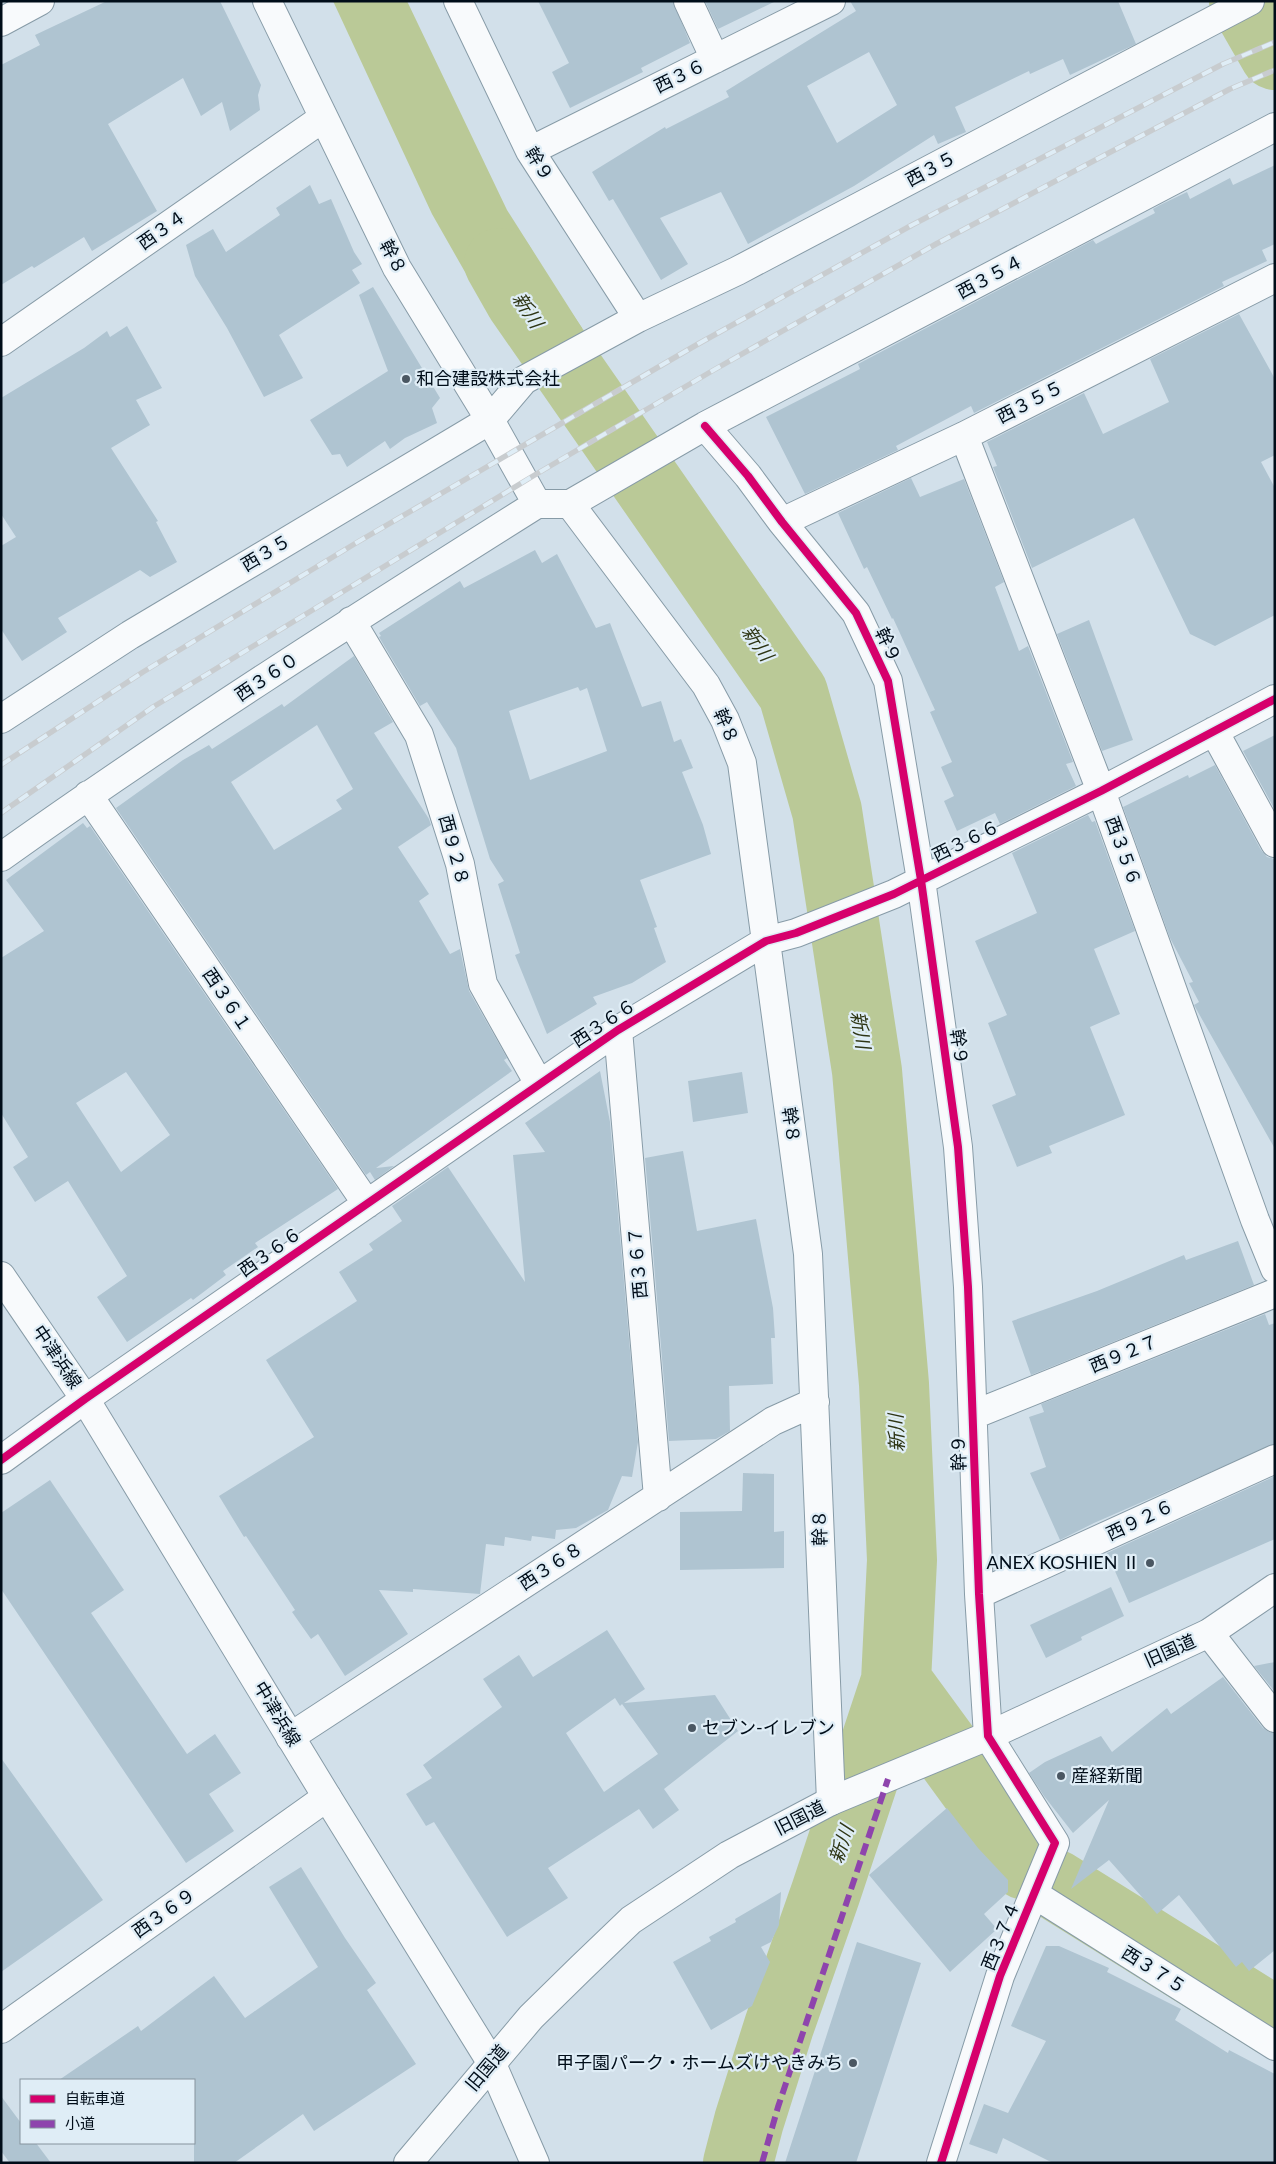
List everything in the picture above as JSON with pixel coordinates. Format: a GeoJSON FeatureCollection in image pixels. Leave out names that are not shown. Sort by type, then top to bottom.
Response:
{"type":"FeatureCollection","features":[{"type":"Feature","properties":{"kind":"street"},"geometry":{"type":"LineString","coordinates":[[1,22],[40,1]]}},
{"type":"Feature","properties":{"kind":"street","name":"幹８"},"geometry":{"type":"LineString","coordinates":[[267,1],[397,268],[490,420],[537,504]]}},
{"type":"Feature","properties":{"kind":"street","name":"幹９"},"geometry":{"type":"LineString","coordinates":[[458,1],[530,151],[638,318]]}},
{"type":"Feature","properties":{"kind":"street"},"geometry":{"type":"LineString","coordinates":[[688,1],[715,59]]}},
{"type":"Feature","properties":{"kind":"street","name":"西３６"},"geometry":{"type":"LineString","coordinates":[[530,151],[831,1]]}},
{"type":"Feature","properties":{"kind":"street","name":"西３５"},"geometry":{"type":"LineString","coordinates":[[1,719],[130,635],[490,420],[524,380],[638,318],[737,271],[1226,8]]}},
{"type":"Feature","properties":{"kind":"street","name":"西３４"},"geometry":{"type":"LineString","coordinates":[[1,342],[323,118]]}},
{"type":"Feature","properties":{"kind":"street","name":"西３５４"},"geometry":{"type":"LineString","coordinates":[[570,504],[705,426],[1274,128]]}},
{"type":"Feature","properties":{"kind":"street","name":"西３５５"},"geometry":{"type":"LineString","coordinates":[[782,522],[964,436],[1275,278]]}},
{"type":"Feature","properties":{"kind":"street","name":"幹９"},"geometry":{"type":"LineString","coordinates":[[705,426],[748,476],[782,522],[856,613],[888,681],[921,880],[958,1147],[968,1287],[979,1594],[980,1739]]}},
{"type":"Feature","properties":{"kind":"street","name":"西３５６"},"geometry":{"type":"LineString","coordinates":[[964,436],[1265,1215],[1275,1269]]}},
{"type":"Feature","properties":{"kind":"street"},"geometry":{"type":"LineString","coordinates":[[537,504],[570,504]]}},
{"type":"Feature","properties":{"kind":"street","name":"西３６０"},"geometry":{"type":"LineString","coordinates":[[1,857],[88,795],[351,621],[537,504]]}},
{"type":"Feature","properties":{"kind":"street","name":"幹８"},"geometry":{"type":"LineString","coordinates":[[570,504],[706,685],[726,720],[742,763],[808,1254],[837,1800]]}},
{"type":"Feature","properties":{"kind":"street","name":"西９２８"},"geometry":{"type":"LineString","coordinates":[[351,621],[419,735],[460,864],[482,984],[539,1084]]}},
{"type":"Feature","properties":{"kind":"street","name":"西３６６"},"geometry":{"type":"LineString","coordinates":[[1,1460],[85,1399],[618,1030],[766,941],[796,933],[894,894],[1101,791],[1275,699]]}},
{"type":"Feature","properties":{"kind":"street"},"geometry":{"type":"LineString","coordinates":[[1214,731],[1275,843]]}},
{"type":"Feature","properties":{"kind":"street","name":"西３６１"},"geometry":{"type":"LineString","coordinates":[[88,795],[367,1204]]}},
{"type":"Feature","properties":{"kind":"street","name":"西３６７"},"geometry":{"type":"LineString","coordinates":[[618,1030],[658,1497]]}},
{"type":"Feature","properties":{"kind":"street","name":"中津浜線"},"geometry":{"type":"LineString","coordinates":[[1,1276],[85,1399],[290,1737],[492,2062],[535,2163]]}},
{"type":"Feature","properties":{"kind":"street","name":"西９２７"},"geometry":{"type":"LineString","coordinates":[[972,1415],[1275,1293]]}},
{"type":"Feature","properties":{"kind":"street","name":"西３６８"},"geometry":{"type":"LineString","coordinates":[[290,1737],[773,1420],[815,1402]]}},
{"type":"Feature","properties":{"kind":"street","name":"西９２６"},"geometry":{"type":"LineString","coordinates":[[979,1594],[1275,1459]]}},
{"type":"Feature","properties":{"kind":"street","name":"旧国道"},"geometry":{"type":"LineString","coordinates":[[408,2163],[531,2017],[631,1920],[729,1855],[837,1800],[980,1739],[1209,1634],[1275,1588]]}},
{"type":"Feature","properties":{"kind":"street"},"geometry":{"type":"LineString","coordinates":[[1209,1634],[1275,1718]]}},
{"type":"Feature","properties":{"kind":"street","name":"西３７４"},"geometry":{"type":"LineString","coordinates":[[941,2163],[1000,1976],[1055,1843],[980,1739]]}},
{"type":"Feature","properties":{"kind":"street","name":"西３６９"},"geometry":{"type":"LineString","coordinates":[[1,2029],[327,1797]]}},
{"type":"Feature","properties":{"kind":"street","name":"西３７５"},"geometry":{"type":"LineString","coordinates":[[1034,1894],[1275,2046]]}},
{"type":"Feature","properties":{"kind":"water"},"geometry":{"type":"Polygon","coordinates":[[[333,1],[407,1],[507,210],[582,328],[536,352],[504,321],[465,272],[432,214],[333,1]]]}},
{"type":"Feature","properties":{"kind":"building"},"geometry":{"type":"Polygon","coordinates":[[[107,1],[220,1],[261,85],[258,95],[260,110],[230,131],[222,102],[201,116],[183,78],[108,124],[157,211],[92,251],[84,237],[34,268],[32,266],[1,285],[1,65],[40,45],[35,35],[107,1]]]}},
{"type":"Feature","properties":{"kind":"building"},"geometry":{"type":"Polygon","coordinates":[[[538,1],[673,1],[690,43],[641,68],[643,72],[570,108],[552,72],[569,63],[538,1]]]}},
{"type":"Feature","properties":{"kind":"building"},"geometry":{"type":"Polygon","coordinates":[[[705,1],[776,1],[718,29],[705,1]]]}},
{"type":"Feature","properties":{"kind":"building"},"geometry":{"type":"Polygon","coordinates":[[[850,1],[1118,1],[1136,44],[1070,75],[1063,59],[1030,74],[1029,71],[955,107],[966,132],[938,144],[934,135],[854,186],[748,244],[721,192],[660,218],[688,264],[661,280],[613,199],[609,201],[592,172],[665,127],[666,129],[729,97],[726,91],[856,11],[850,1]],[[869,52],[807,86],[837,143],[897,105],[869,52]]]}},
{"type":"Feature","properties":{"kind":"building"},"geometry":{"type":"Polygon","coordinates":[[[1275,165],[1275,244],[1262,250],[1267,261],[1222,282],[1224,286],[974,413],[971,406],[896,446],[898,450],[805,494],[766,417],[860,369],[858,364],[1093,240],[1096,244],[1155,213],[1153,209],[1160,205],[1187,192],[1190,199],[1230,178],[1233,185],[1275,165]]]}},
{"type":"Feature","properties":{"kind":"building"},"geometry":{"type":"Polygon","coordinates":[[[310,185],[319,204],[331,199],[354,252],[362,264],[352,270],[360,283],[279,335],[303,378],[264,397],[227,328],[195,276],[186,245],[213,229],[226,252],[280,215],[276,208],[310,185]]]}},
{"type":"Feature","properties":{"kind":"building"},"geometry":{"type":"Polygon","coordinates":[[[373,287],[440,398],[432,408],[437,423],[405,438],[390,449],[385,441],[347,467],[340,454],[332,455],[310,420],[388,371],[359,295],[373,287]]]}},
{"type":"Feature","properties":{"kind":"building"},"geometry":{"type":"Polygon","coordinates":[[[1239,314],[1275,379],[1275,455],[1261,462],[1275,488],[1275,615],[1215,646],[1190,634],[1134,518],[1032,568],[993,467],[997,466],[987,442],[1084,393],[1103,434],[1169,402],[1150,359],[1239,314]]]}},
{"type":"Feature","properties":{"kind":"building"},"geometry":{"type":"Polygon","coordinates":[[[127,326],[162,388],[136,400],[150,425],[111,448],[158,521],[156,522],[177,562],[150,577],[140,570],[58,618],[67,632],[22,661],[1,629],[1,546],[16,537],[1,514],[1,398],[84,348],[107,331],[110,337],[127,326]]]}},
{"type":"Feature","properties":{"kind":"building"},"geometry":{"type":"Polygon","coordinates":[[[911,478],[920,497],[964,479],[1004,582],[995,587],[1019,651],[1028,646],[1073,762],[1066,764],[1076,786],[1000,824],[995,813],[957,831],[944,801],[954,796],[941,767],[952,762],[930,712],[935,710],[893,618],[867,567],[864,569],[838,513],[911,478]]]}},
{"type":"Feature","properties":{"kind":"building"},"geometry":{"type":"Polygon","coordinates":[[[535,550],[542,563],[557,554],[596,628],[610,623],[642,707],[661,701],[674,742],[681,739],[693,768],[682,772],[703,825],[711,854],[640,880],[657,927],[654,928],[666,962],[632,983],[593,997],[597,1004],[547,1034],[515,955],[520,953],[498,884],[504,881],[490,859],[456,748],[427,702],[420,706],[379,637],[381,636],[379,633],[460,581],[464,588],[535,550]],[[578,687],[509,711],[530,780],[607,751],[587,688],[580,691],[578,687]]]}},
{"type":"Feature","properties":{"kind":"building"},"geometry":{"type":"Polygon","coordinates":[[[1089,620],[1133,740],[1102,751],[1057,634],[1089,620]]]}},
{"type":"Feature","properties":{"kind":"building"},"geometry":{"type":"Polygon","coordinates":[[[354,656],[393,722],[374,733],[431,825],[398,847],[429,894],[419,901],[450,954],[460,949],[469,991],[507,1058],[504,1060],[512,1071],[376,1168],[394,1166],[375,1180],[370,1172],[366,1175],[116,808],[183,760],[209,745],[212,749],[282,704],[284,707],[354,656]],[[317,725],[231,782],[274,850],[342,809],[336,800],[353,789],[317,725]]]}},
{"type":"Feature","properties":{"kind":"building"},"geometry":{"type":"Polygon","coordinates":[[[1275,735],[1275,810],[1243,751],[1275,735]]]}},
{"type":"Feature","properties":{"kind":"building"},"geometry":{"type":"Polygon","coordinates":[[[1215,765],[1261,850],[1267,857],[1275,859],[1275,1149],[1194,1005],[1199,1002],[1189,983],[1193,982],[1170,938],[1123,807],[1188,775],[1189,778],[1215,765]]]}},
{"type":"Feature","properties":{"kind":"building"},"geometry":{"type":"Polygon","coordinates":[[[1088,815],[1092,822],[1095,821],[1135,931],[1094,949],[1120,1014],[1090,1027],[1125,1115],[1049,1146],[1052,1153],[1017,1167],[992,1105],[1016,1095],[988,1023],[1007,1015],[975,941],[1037,913],[1012,853],[1088,815]]]}},
{"type":"Feature","properties":{"kind":"building"},"geometry":{"type":"Polygon","coordinates":[[[83,823],[87,828],[90,826],[338,1189],[255,1243],[258,1247],[223,1271],[226,1275],[193,1300],[191,1298],[127,1342],[97,1297],[127,1276],[68,1181],[35,1202],[13,1167],[28,1157],[1,1113],[1,958],[44,931],[6,880],[83,823]],[[126,1072],[76,1103],[121,1172],[170,1135],[126,1072]]]}},
{"type":"Feature","properties":{"kind":"building"},"geometry":{"type":"Polygon","coordinates":[[[600,1071],[610,1122],[638,1442],[632,1477],[622,1476],[608,1510],[576,1528],[556,1530],[555,1539],[532,1536],[531,1541],[505,1537],[504,1546],[486,1544],[480,1594],[413,1589],[413,1592],[379,1590],[408,1634],[345,1676],[318,1634],[311,1639],[292,1612],[295,1610],[246,1536],[244,1537],[219,1496],[314,1437],[266,1360],[357,1301],[339,1272],[373,1250],[369,1244],[402,1221],[392,1206],[448,1167],[525,1282],[513,1155],[545,1152],[525,1123],[600,1071]]]}},
{"type":"Feature","properties":{"kind":"building"},"geometry":{"type":"Polygon","coordinates":[[[742,1072],[748,1113],[693,1122],[688,1081],[742,1072]]]}},
{"type":"Feature","properties":{"kind":"building"},"geometry":{"type":"Polygon","coordinates":[[[683,1151],[697,1231],[756,1219],[773,1308],[775,1338],[771,1338],[773,1384],[729,1386],[730,1431],[716,1439],[669,1441],[645,1158],[683,1151]]]}},
{"type":"Feature","properties":{"kind":"building"},"geometry":{"type":"Polygon","coordinates":[[[1238,1241],[1254,1285],[1031,1375],[1012,1321],[1097,1291],[1184,1255],[1186,1260],[1238,1241]]]}},
{"type":"Feature","properties":{"kind":"building"},"geometry":{"type":"Polygon","coordinates":[[[1265,1314],[1269,1325],[1275,1323],[1275,1444],[1094,1523],[1060,1540],[1030,1473],[1046,1467],[1029,1417],[1044,1412],[1041,1404],[1265,1314]]]}},
{"type":"Feature","properties":{"kind":"building"},"geometry":{"type":"Polygon","coordinates":[[[743,1473],[774,1474],[774,1532],[784,1531],[784,1568],[680,1570],[680,1512],[742,1511],[743,1473]]]}},
{"type":"Feature","properties":{"kind":"building"},"geometry":{"type":"Polygon","coordinates":[[[1275,1476],[1275,1539],[1129,1603],[1107,1553],[1275,1476]]]}},
{"type":"Feature","properties":{"kind":"building"},"geometry":{"type":"Polygon","coordinates":[[[50,1480],[124,1590],[91,1613],[187,1754],[215,1734],[241,1773],[209,1794],[234,1831],[186,1863],[1,1589],[1,1513],[50,1480]]]}},
{"type":"Feature","properties":{"kind":"building"},"geometry":{"type":"Polygon","coordinates":[[[1111,1587],[1124,1616],[1081,1637],[1082,1640],[1046,1658],[1030,1625],[1111,1587]]]}},
{"type":"Feature","properties":{"kind":"building"},"geometry":{"type":"Polygon","coordinates":[[[607,1630],[645,1689],[624,1703],[715,1695],[738,1731],[664,1789],[679,1810],[653,1829],[639,1809],[548,1868],[568,1898],[507,1937],[434,1822],[426,1826],[406,1794],[432,1778],[423,1765],[502,1707],[483,1679],[519,1655],[533,1677],[607,1630]],[[615,1698],[566,1733],[604,1792],[658,1754],[622,1704],[620,1706],[615,1698]]]}},
{"type":"Feature","properties":{"kind":"building"},"geometry":{"type":"Polygon","coordinates":[[[1275,1662],[1275,1692],[1254,1666],[1275,1662]]]}},
{"type":"Feature","properties":{"kind":"building"},"geometry":{"type":"Polygon","coordinates":[[[1223,1677],[1263,1728],[1275,1733],[1275,1950],[1249,1971],[1242,1962],[1236,1967],[1179,1895],[1157,1914],[1109,1860],[1071,1889],[1109,1800],[1073,1833],[1044,1796],[1029,1773],[1045,1762],[1101,1736],[1112,1752],[1167,1708],[1171,1714],[1223,1677]]]}},
{"type":"Feature","properties":{"kind":"building"},"geometry":{"type":"Polygon","coordinates":[[[1,1758],[103,1900],[1,1972],[1,1758]]]}},
{"type":"Feature","properties":{"kind":"building"},"geometry":{"type":"Polygon","coordinates":[[[947,1808],[978,1848],[1008,1880],[1008,1892],[984,1914],[997,1929],[950,1972],[869,1875],[947,1808]]]}},
{"type":"Feature","properties":{"kind":"building"},"geometry":{"type":"Polygon","coordinates":[[[301,1867],[345,1938],[376,1983],[367,1990],[416,2064],[314,2131],[303,2114],[234,2163],[194,2163],[195,2079],[60,2079],[138,2026],[141,2031],[214,1976],[245,2018],[318,1967],[269,1887],[301,1867]]]}},
{"type":"Feature","properties":{"kind":"building"},"geometry":{"type":"Polygon","coordinates":[[[781,1892],[779,1925],[771,1942],[761,1947],[770,1962],[752,2006],[711,2030],[673,1962],[711,1941],[709,1937],[736,1922],[735,1919],[781,1892]]]}},
{"type":"Feature","properties":{"kind":"building","name":"甲子園パーク・ホームズけやきみち"},"geometry":{"type":"Polygon","coordinates":[[[857,1942],[921,1963],[856,2163],[785,2163],[857,1942]]]}},
{"type":"Feature","properties":{"kind":"building"},"geometry":{"type":"Polygon","coordinates":[[[1046,1946],[1059,1946],[1109,1968],[1107,1972],[1181,2009],[1175,2020],[1228,2053],[1229,2050],[1275,2074],[1275,2163],[1053,2163],[1003,2138],[997,2154],[969,2144],[984,2104],[1008,2113],[1046,2041],[1011,2026],[1046,1946]]]}},
{"type":"Feature","properties":{"kind":"building"},"geometry":{"type":"Polygon","coordinates":[[[1,2096],[20,2122],[20,2144],[37,2144],[51,2163],[10,2163],[1,2151],[1,2096]]]}},
{"type":"Feature","properties":{"kind":"waterway"},"geometry":{"type":"LineString","coordinates":[[1244,1],[1275,55]]}},
{"type":"Feature","properties":{"kind":"waterway","name":"新川"},"geometry":{"type":"LineString","coordinates":[[499,263],[520,300],[793,693],[827,811],[867,1071],[894,1384],[902,1560],[896,1681],[779,2026],[749,2121],[738,2163]]}},
{"type":"Feature","properties":{"kind":"waterway"},"geometry":{"type":"LineString","coordinates":[[896,1681],[975,1789],[1025,1865]]}},
{"type":"Feature","properties":{"kind":"waterway"},"geometry":{"type":"LineString","coordinates":[[1054,1884],[1275,2022]]}},
{"type":"Feature","properties":{"kind":"railway"},"geometry":{"type":"LineString","coordinates":[[1,765],[143,672],[356,543],[698,344],[912,225],[1223,64],[1275,42]]}},
{"type":"Feature","properties":{"kind":"railway"},"geometry":{"type":"LineString","coordinates":[[1,813],[153,707],[533,476],[712,371],[936,244],[1230,89],[1275,70]]}},
{"type":"Feature","properties":{"kind":"marked path"},"geometry":{"type":"LineString","coordinates":[[762,2163],[778,2107],[888,1779]]}},
{"type":"Feature","properties":{"kind":"cycle path"},"geometry":{"type":"LineString","coordinates":[[705,426],[748,476],[782,522],[856,613],[888,681],[921,880],[958,1147],[968,1287],[979,1594],[988,1736],[1055,1843],[1000,1976],[941,2163]]}},
{"type":"Feature","properties":{"kind":"cycle path"},"geometry":{"type":"LineString","coordinates":[[1,1460],[85,1399],[618,1030],[766,941],[796,933],[894,894],[1101,791],[1275,699]]}},
{"type":"Feature","properties":{"kind":"place","name":"和合建設株式会社"},"geometry":{"type":"Point","coordinates":[406,379]}},
{"type":"Feature","properties":{"kind":"place","name":"ANEX KOSHIEN Ⅱ"},"geometry":{"type":"Point","coordinates":[1150,1563]}},
{"type":"Feature","properties":{"kind":"place","name":"セブン-イレブン"},"geometry":{"type":"Point","coordinates":[692,1728]}},
{"type":"Feature","properties":{"kind":"place","name":"産経新聞"},"geometry":{"type":"Point","coordinates":[1061,1776]}},
{"type":"Feature","properties":{"kind":"place","name":"甲子園パーク・ホームズけやきみち"},"geometry":{"type":"Point","coordinates":[853,2063]}}]}
